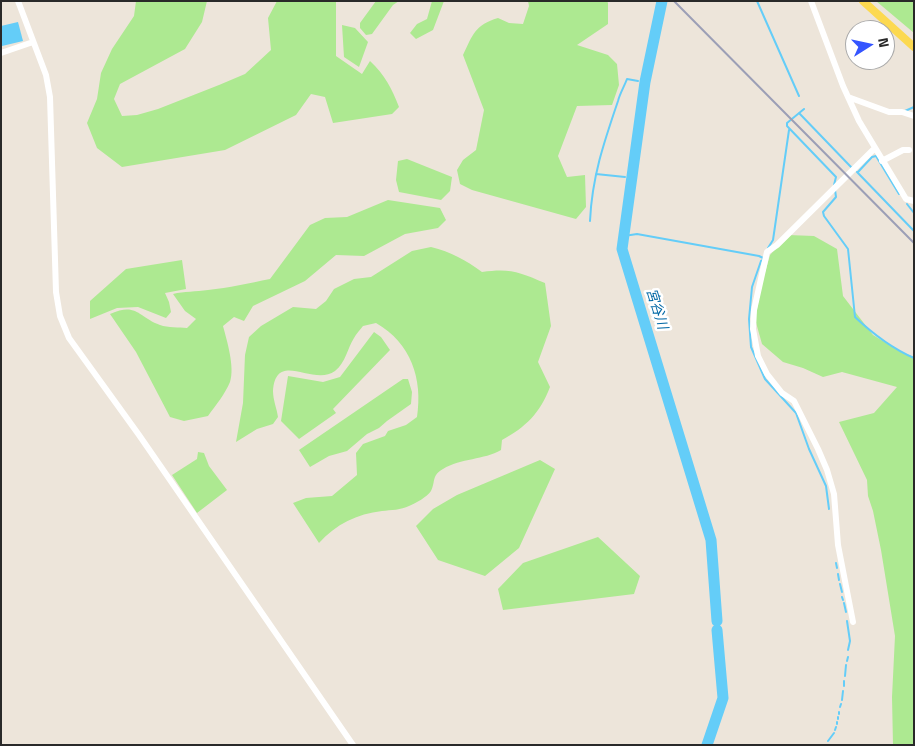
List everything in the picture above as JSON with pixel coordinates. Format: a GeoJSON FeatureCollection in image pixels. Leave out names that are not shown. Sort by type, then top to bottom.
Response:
{"type":"FeatureCollection","features":[{"type":"Feature","properties":{"kind":"main road"},"geometry":{"type":"LineString","coordinates":[[863,1],[914,47]]}},
{"type":"Feature","properties":{"kind":"street"},"geometry":{"type":"LineString","coordinates":[[18,1],[46,75],[50,98],[56,292],[60,316],[69,338],[140,435],[354,745]]}},
{"type":"Feature","properties":{"kind":"street"},"geometry":{"type":"LineString","coordinates":[[811,1],[858,121],[906,199],[914,201]]}},
{"type":"Feature","properties":{"kind":"street"},"geometry":{"type":"LineString","coordinates":[[1,53],[33,42]]}},
{"type":"Feature","properties":{"kind":"street"},"geometry":{"type":"LineString","coordinates":[[848,97],[889,112],[902,112],[914,116]]}},
{"type":"Feature","properties":{"kind":"street"},"geometry":{"type":"LineString","coordinates":[[853,622],[838,545],[834,494],[827,470],[794,401],[782,393],[767,374],[758,356],[753,329],[754,310],[764,251],[777,245],[875,148]]}},
{"type":"Feature","properties":{"kind":"street"},"geometry":{"type":"LineString","coordinates":[[882,161],[903,150],[909,150]]}},
{"type":"Feature","properties":{"kind":"green space"},"geometry":{"type":"Polygon","coordinates":[[[136,1],[207,1],[202,22],[185,49],[120,84],[114,99],[122,116],[137,115],[158,109],[245,74],[271,50],[268,18],[277,1],[336,1],[336,56],[362,74],[370,61],[388,82],[399,107],[392,114],[333,123],[325,97],[311,94],[296,115],[225,150],[122,167],[97,148],[87,123],[97,99],[101,73],[112,49],[134,16],[136,1]]]}},
{"type":"Feature","properties":{"kind":"green space"},"geometry":{"type":"Polygon","coordinates":[[[376,1],[399,1],[393,5],[372,34],[366,35],[360,28],[360,23],[376,1]]]}},
{"type":"Feature","properties":{"kind":"green space"},"geometry":{"type":"Polygon","coordinates":[[[432,1],[444,1],[433,30],[416,39],[410,33],[417,24],[427,19],[432,1]]]}},
{"type":"Feature","properties":{"kind":"green space"},"geometry":{"type":"Polygon","coordinates":[[[528,1],[607,1],[608,3],[608,24],[577,45],[608,55],[617,64],[619,85],[612,105],[577,106],[558,156],[567,177],[585,175],[586,207],[576,219],[472,190],[460,184],[457,170],[463,160],[476,150],[484,110],[463,55],[472,36],[484,24],[498,18],[509,23],[523,24],[529,6],[528,1]]]}},
{"type":"Feature","properties":{"kind":"green space"},"geometry":{"type":"Polygon","coordinates":[[[876,1],[914,1],[914,33],[876,1]]]}},
{"type":"Feature","properties":{"kind":"green space"},"geometry":{"type":"Polygon","coordinates":[[[342,25],[355,28],[368,42],[359,67],[344,57],[342,25]]]}},
{"type":"Feature","properties":{"kind":"green space"},"geometry":{"type":"Polygon","coordinates":[[[407,159],[452,177],[450,191],[441,200],[399,192],[396,180],[398,161],[407,159]]]}},
{"type":"Feature","properties":{"kind":"green space"},"geometry":{"type":"Polygon","coordinates":[[[388,200],[440,208],[446,220],[438,228],[405,234],[364,256],[336,255],[305,281],[253,306],[244,321],[234,317],[223,326],[232,369],[230,382],[223,395],[208,416],[184,421],[170,417],[136,352],[110,314],[132,310],[160,325],[187,328],[196,319],[185,311],[173,294],[224,288],[270,279],[310,225],[325,218],[347,217],[388,200]]]}},
{"type":"Feature","properties":{"kind":"green space"},"geometry":{"type":"Polygon","coordinates":[[[788,235],[814,236],[837,249],[843,296],[873,335],[901,352],[914,357],[914,745],[893,745],[892,697],[895,636],[881,550],[868,496],[867,480],[839,422],[874,413],[897,387],[842,372],[823,377],[783,362],[762,344],[755,319],[762,283],[770,255],[788,235]]]}},
{"type":"Feature","properties":{"kind":"green space"},"geometry":{"type":"Polygon","coordinates":[[[431,247],[458,257],[482,272],[500,270],[514,272],[545,283],[551,326],[538,362],[550,387],[537,412],[518,430],[502,440],[501,450],[487,456],[450,465],[437,474],[431,491],[418,502],[403,508],[373,512],[356,517],[332,530],[319,543],[293,503],[306,498],[332,496],[357,475],[356,453],[363,444],[385,436],[388,431],[406,425],[417,417],[418,389],[412,363],[398,341],[388,331],[376,323],[363,326],[355,336],[342,364],[335,371],[326,375],[288,370],[281,372],[276,379],[273,391],[278,417],[273,424],[257,429],[236,442],[243,403],[245,355],[249,337],[261,326],[293,307],[316,309],[326,301],[334,289],[354,279],[371,277],[412,251],[431,247]]]}},
{"type":"Feature","properties":{"kind":"green space"},"geometry":{"type":"Polygon","coordinates":[[[182,260],[186,289],[165,293],[171,312],[166,318],[138,307],[117,308],[90,319],[90,301],[126,269],[182,260]]]}},
{"type":"Feature","properties":{"kind":"green space"},"geometry":{"type":"Polygon","coordinates":[[[374,332],[381,337],[390,350],[333,409],[336,413],[299,439],[281,421],[288,376],[323,382],[340,377],[374,332]]]}},
{"type":"Feature","properties":{"kind":"green space"},"geometry":{"type":"Polygon","coordinates":[[[403,379],[408,379],[412,392],[411,404],[379,428],[367,434],[347,451],[329,456],[310,467],[299,450],[403,379]]]}},
{"type":"Feature","properties":{"kind":"green space"},"geometry":{"type":"Polygon","coordinates":[[[198,452],[204,453],[209,466],[227,490],[197,513],[172,475],[197,459],[198,452]]]}},
{"type":"Feature","properties":{"kind":"green space"},"geometry":{"type":"Polygon","coordinates":[[[540,460],[555,469],[519,548],[485,576],[438,560],[416,526],[433,509],[457,495],[540,460]]]}},
{"type":"Feature","properties":{"kind":"green space"},"geometry":{"type":"Polygon","coordinates":[[[598,537],[640,576],[634,594],[503,610],[498,589],[523,563],[598,537]]]}},
{"type":"Feature","properties":{"kind":"water"},"geometry":{"type":"Polygon","coordinates":[[[18,22],[23,41],[2,46],[1,26],[18,22]]]}},
{"type":"Feature","properties":{"kind":"waterway","name":"宮谷川"},"geometry":{"type":"LineString","coordinates":[[662,1],[645,82],[622,249],[711,540],[717,621]]}},
{"type":"Feature","properties":{"kind":"waterway"},"geometry":{"type":"LineString","coordinates":[[757,1],[799,96]]}},
{"type":"Feature","properties":{"kind":"waterway"},"geometry":{"type":"LineString","coordinates":[[590,221],[596,175],[619,98],[627,79],[638,81]]}},
{"type":"Feature","properties":{"kind":"waterway"},"geometry":{"type":"LineString","coordinates":[[905,111],[914,107]]}},
{"type":"Feature","properties":{"kind":"waterway"},"geometry":{"type":"LineString","coordinates":[[804,109],[787,123],[787,126],[836,177],[834,185]]}},
{"type":"Feature","properties":{"kind":"waterway"},"geometry":{"type":"LineString","coordinates":[[799,113],[851,167]]}},
{"type":"Feature","properties":{"kind":"waterway"},"geometry":{"type":"LineString","coordinates":[[768,248],[773,240],[789,130]]}},
{"type":"Feature","properties":{"kind":"waterway"},"geometry":{"type":"LineString","coordinates":[[858,172],[872,157],[876,156],[899,194]]}},
{"type":"Feature","properties":{"kind":"waterway"},"geometry":{"type":"LineString","coordinates":[[857,172],[914,231]]}},
{"type":"Feature","properties":{"kind":"waterway"},"geometry":{"type":"LineString","coordinates":[[596,174],[625,177]]}},
{"type":"Feature","properties":{"kind":"waterway"},"geometry":{"type":"LineString","coordinates":[[835,190],[836,197],[823,212],[848,249],[855,317],[883,340],[914,358]]}},
{"type":"Feature","properties":{"kind":"waterway"},"geometry":{"type":"LineString","coordinates":[[907,204],[914,213]]}},
{"type":"Feature","properties":{"kind":"waterway"},"geometry":{"type":"LineString","coordinates":[[624,236],[637,234],[759,256],[765,259],[761,261],[752,287],[749,319],[751,347],[765,379],[796,413],[809,449],[826,486],[829,509]]}},
{"type":"Feature","properties":{"kind":"waterway"},"geometry":{"type":"LineString","coordinates":[[836,563],[837,568]]}},
{"type":"Feature","properties":{"kind":"waterway"},"geometry":{"type":"LineString","coordinates":[[838,574],[839,580]]}},
{"type":"Feature","properties":{"kind":"waterway"},"geometry":{"type":"LineString","coordinates":[[840,584],[842,592]]}},
{"type":"Feature","properties":{"kind":"waterway"},"geometry":{"type":"LineString","coordinates":[[844,603],[846,612]]}},
{"type":"Feature","properties":{"kind":"waterway"},"geometry":{"type":"LineString","coordinates":[[847,621],[850,641],[848,650]]}},
{"type":"Feature","properties":{"kind":"waterway","name":"宮谷川"},"geometry":{"type":"LineString","coordinates":[[707,745],[723,698],[717,630]]}},
{"type":"Feature","properties":{"kind":"waterway"},"geometry":{"type":"LineString","coordinates":[[847,661],[848,657]]}},
{"type":"Feature","properties":{"kind":"waterway"},"geometry":{"type":"LineString","coordinates":[[845,676],[846,665]]}},
{"type":"Feature","properties":{"kind":"waterway"},"geometry":{"type":"LineString","coordinates":[[844,681],[844,686]]}},
{"type":"Feature","properties":{"kind":"waterway"},"geometry":{"type":"LineString","coordinates":[[842,700],[843,691]]}},
{"type":"Feature","properties":{"kind":"waterway"},"geometry":{"type":"LineString","coordinates":[[828,741],[834,733]]}},
{"type":"Feature","properties":{"kind":"railway"},"geometry":{"type":"LineString","coordinates":[[674,1],[914,243]]}}]}
